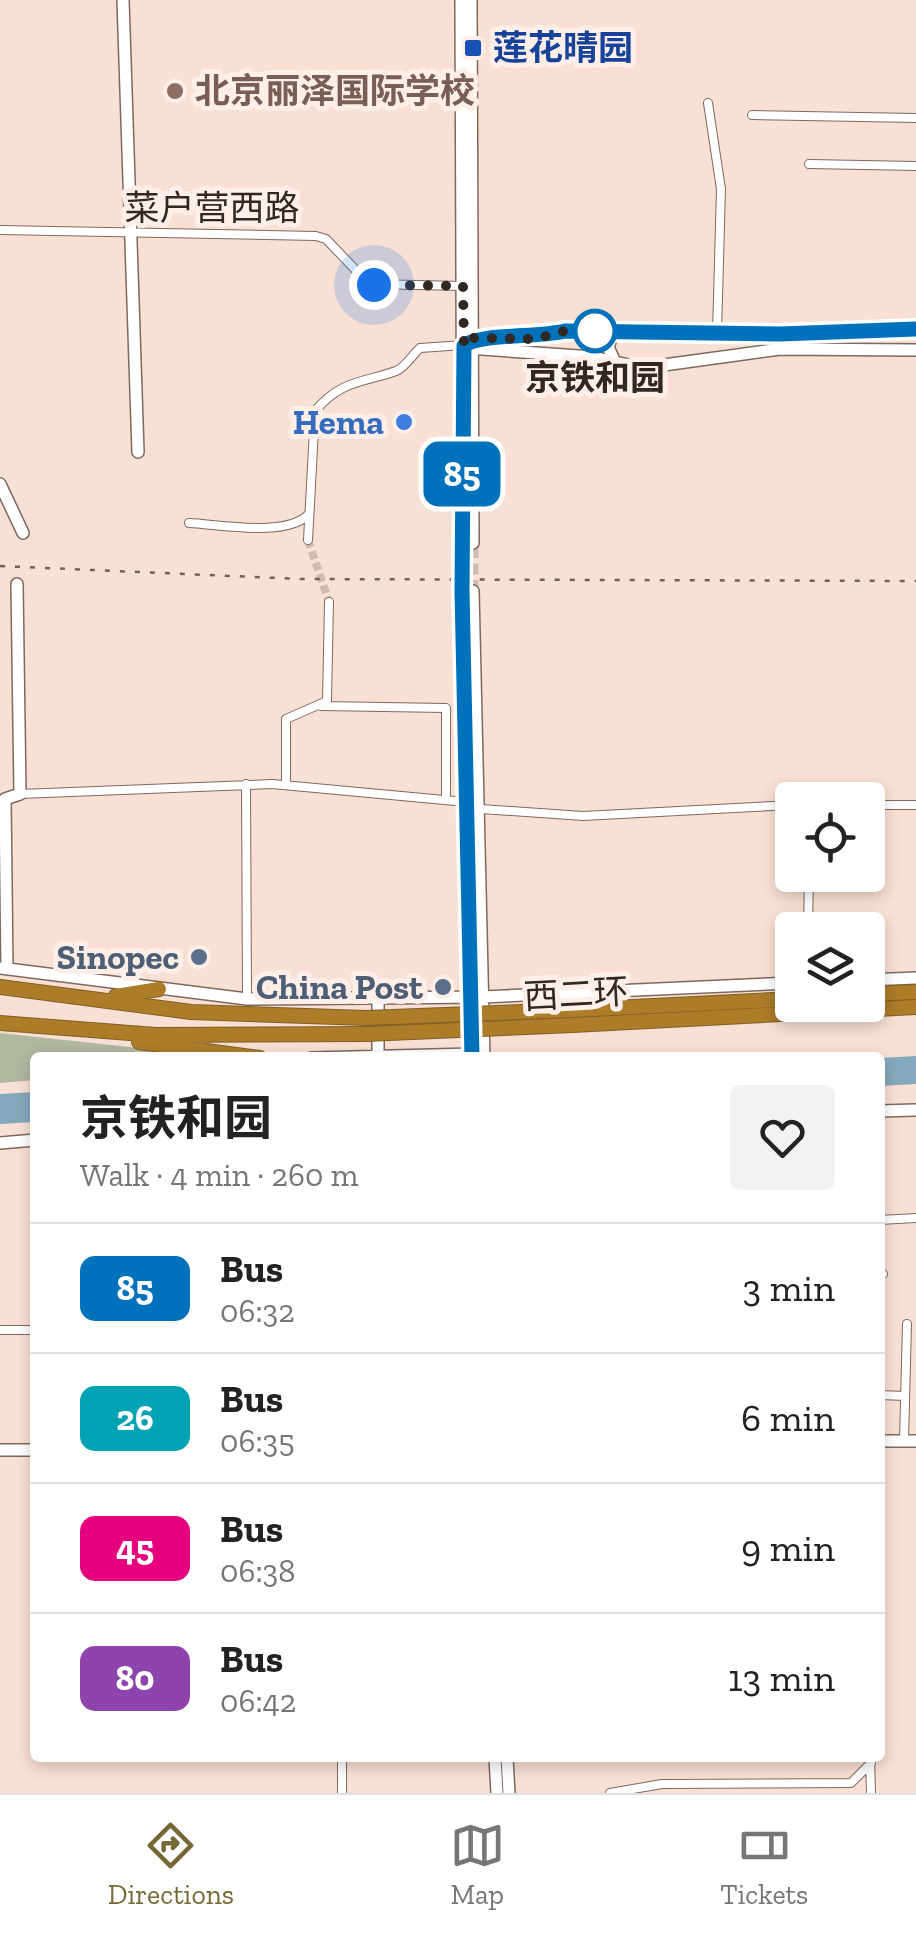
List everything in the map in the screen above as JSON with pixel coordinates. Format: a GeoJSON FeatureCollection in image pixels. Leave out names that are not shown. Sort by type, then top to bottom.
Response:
{"type":"FeatureCollection","features":[{"type":"Feature","properties":{"kind":"highway","name":"西二环"},"geometry":{"type":"LineString","coordinates":[[0,987],[219,1014],[366,1026]]}},
{"type":"Feature","properties":{"kind":"highway"},"geometry":{"type":"LineString","coordinates":[[100,998],[159,988]]}},
{"type":"Feature","properties":{"kind":"highway"},"geometry":{"type":"LineString","coordinates":[[885,993],[916,992]]}},
{"type":"Feature","properties":{"kind":"highway","name":"西二环"},"geometry":{"type":"LineString","coordinates":[[573,1018],[775,1000]]}},
{"type":"Feature","properties":{"kind":"highway","name":"西二环"},"geometry":{"type":"LineString","coordinates":[[0,1023],[99,1033],[916,1007]]}},
{"type":"Feature","properties":{"kind":"highway"},"geometry":{"type":"LineString","coordinates":[[99,1033],[203,1052]]}},
{"type":"Feature","properties":{"kind":"street"},"geometry":{"type":"LineString","coordinates":[[124,0],[138,452]]}},
{"type":"Feature","properties":{"kind":"street"},"geometry":{"type":"LineString","coordinates":[[461,0],[463,286],[470,345]]}},
{"type":"Feature","properties":{"kind":"street"},"geometry":{"type":"LineString","coordinates":[[468,543],[471,0]]}},
{"type":"Feature","properties":{"kind":"street"},"geometry":{"type":"LineString","coordinates":[[708,103],[721,189],[716,333]]}},
{"type":"Feature","properties":{"kind":"street"},"geometry":{"type":"LineString","coordinates":[[752,114],[916,118]]}},
{"type":"Feature","properties":{"kind":"street"},"geometry":{"type":"LineString","coordinates":[[809,164],[916,166]]}},
{"type":"Feature","properties":{"kind":"street","name":"菜户营西路"},"geometry":{"type":"LineString","coordinates":[[0,230],[132,236],[316,236],[326,240],[369,284],[463,286]]}},
{"type":"Feature","properties":{"kind":"street"},"geometry":{"type":"LineString","coordinates":[[308,540],[312,420],[328,396],[357,380],[400,369],[420,348],[535,339],[565,331],[780,334],[916,330],[912,340],[916,349],[780,349],[663,367],[470,345]]}},
{"type":"Feature","properties":{"kind":"street"},"geometry":{"type":"LineString","coordinates":[[614,331],[609,355],[616,364]]}},
{"type":"Feature","properties":{"kind":"street"},"geometry":{"type":"LineString","coordinates":[[780,334],[784,342],[780,349]]}},
{"type":"Feature","properties":{"kind":"street"},"geometry":{"type":"LineString","coordinates":[[0,484],[24,532]]}},
{"type":"Feature","properties":{"kind":"street"},"geometry":{"type":"LineString","coordinates":[[189,523],[224,528],[275,526],[300,522],[310,510]]}},
{"type":"Feature","properties":{"kind":"street"},"geometry":{"type":"LineString","coordinates":[[17,584],[20,794]]}},
{"type":"Feature","properties":{"kind":"street"},"geometry":{"type":"LineString","coordinates":[[476,1052],[481,809],[468,591],[466,802],[477,997]]}},
{"type":"Feature","properties":{"kind":"street"},"geometry":{"type":"LineString","coordinates":[[286,784],[286,719],[327,701],[328,602]]}},
{"type":"Feature","properties":{"kind":"street"},"geometry":{"type":"LineString","coordinates":[[321,706],[446,708],[446,800]]}},
{"type":"Feature","properties":{"kind":"street"},"geometry":{"type":"LineString","coordinates":[[246,784],[247,1000]]}},
{"type":"Feature","properties":{"kind":"street"},"geometry":{"type":"LineString","coordinates":[[466,802],[286,784],[20,794],[2,799],[3,968],[247,1000],[477,997],[775,985]]}},
{"type":"Feature","properties":{"kind":"street"},"geometry":{"type":"LineString","coordinates":[[481,809],[583,816],[775,805]]}},
{"type":"Feature","properties":{"kind":"street"},"geometry":{"type":"LineString","coordinates":[[885,805],[916,805]]}},
{"type":"Feature","properties":{"kind":"street"},"geometry":{"type":"LineString","coordinates":[[885,979],[916,978]]}},
{"type":"Feature","properties":{"kind":"street"},"geometry":{"type":"LineString","coordinates":[[378,998],[378,1052]]}},
{"type":"Feature","properties":{"kind":"street"},"geometry":{"type":"LineString","coordinates":[[885,1114],[916,1113]]}},
{"type":"Feature","properties":{"kind":"street"},"geometry":{"type":"LineString","coordinates":[[0,1146],[30,1143]]}},
{"type":"Feature","properties":{"kind":"street"},"geometry":{"type":"LineString","coordinates":[[885,1220],[916,1218]]}},
{"type":"Feature","properties":{"kind":"street"},"geometry":{"type":"LineString","coordinates":[[907,1324],[910,1441]]}},
{"type":"Feature","properties":{"kind":"street"},"geometry":{"type":"LineString","coordinates":[[0,1330],[30,1330]]}},
{"type":"Feature","properties":{"kind":"street"},"geometry":{"type":"LineString","coordinates":[[885,1395],[906,1396]]}},
{"type":"Feature","properties":{"kind":"street"},"geometry":{"type":"LineString","coordinates":[[0,1450],[30,1450]]}},
{"type":"Feature","properties":{"kind":"street"},"geometry":{"type":"LineString","coordinates":[[342,1762],[342,1793]]}},
{"type":"Feature","properties":{"kind":"street"},"geometry":{"type":"LineString","coordinates":[[495,1762],[497,1793]]}},
{"type":"Feature","properties":{"kind":"street"},"geometry":{"type":"LineString","coordinates":[[507,1762],[509,1793]]}},
{"type":"Feature","properties":{"kind":"street"},"geometry":{"type":"LineString","coordinates":[[610,1793],[662,1784],[767,1789],[851,1783],[868,1762]]}},
{"type":"Feature","properties":{"kind":"street"},"geometry":{"type":"LineString","coordinates":[[870,1762],[871,1793]]}},
{"type":"Feature","properties":{"kind":"green space"},"geometry":{"type":"Polygon","coordinates":[[[0,1033],[177,1052],[30,1052],[30,1080],[0,1083],[0,1033]]]}},
{"type":"Feature","properties":{"kind":"water"},"geometry":{"type":"Polygon","coordinates":[[[916,1056],[916,1084],[885,1086],[885,1058],[916,1056]]]}},
{"type":"Feature","properties":{"kind":"water"},"geometry":{"type":"Polygon","coordinates":[[[30,1092],[30,1122],[0,1124],[0,1094],[30,1092]]]}},
{"type":"Feature","properties":{"kind":"tunnel"},"geometry":{"type":"LineString","coordinates":[[308,540],[329,602]]}},
{"type":"Feature","properties":{"kind":"tunnel"},"geometry":{"type":"LineString","coordinates":[[462,591],[463,543]]}},
{"type":"Feature","properties":{"kind":"tunnel"},"geometry":{"type":"LineString","coordinates":[[473,543],[473,591]]}},
{"type":"Feature","properties":{"kind":"railway"},"geometry":{"type":"LineString","coordinates":[[0,566],[301,579],[916,581]]}},
{"type":"Feature","properties":{"kind":"bus line","name":"85"},"geometry":{"type":"LineString","coordinates":[[472,1052],[462,591],[464,346],[473,338],[535,339],[565,331],[780,334],[916,329]]}},
{"type":"Feature","properties":{"kind":"place","name":"莲花晴园"},"geometry":{"type":"Point","coordinates":[473,48]}},
{"type":"Feature","properties":{"kind":"place","name":"北京丽泽国际学校"},"geometry":{"type":"Point","coordinates":[175,91]}},
{"type":"Feature","properties":{"kind":"place","name":"京铁和园"},"geometry":{"type":"Point","coordinates":[595,331]}},
{"type":"Feature","properties":{"kind":"place","name":"Hema"},"geometry":{"type":"Point","coordinates":[404,422]}},
{"type":"Feature","properties":{"kind":"place","name":"Sinopec"},"geometry":{"type":"Point","coordinates":[199,957]}},
{"type":"Feature","properties":{"kind":"place","name":"China Post"},"geometry":{"type":"Point","coordinates":[443,987]}},
{"type":"Feature","properties":{"kind":"route"},"geometry":{"type":"LineString","coordinates":[[374,285],[463,286],[464,346],[473,338],[535,339],[565,331],[595,331]]}}]}
